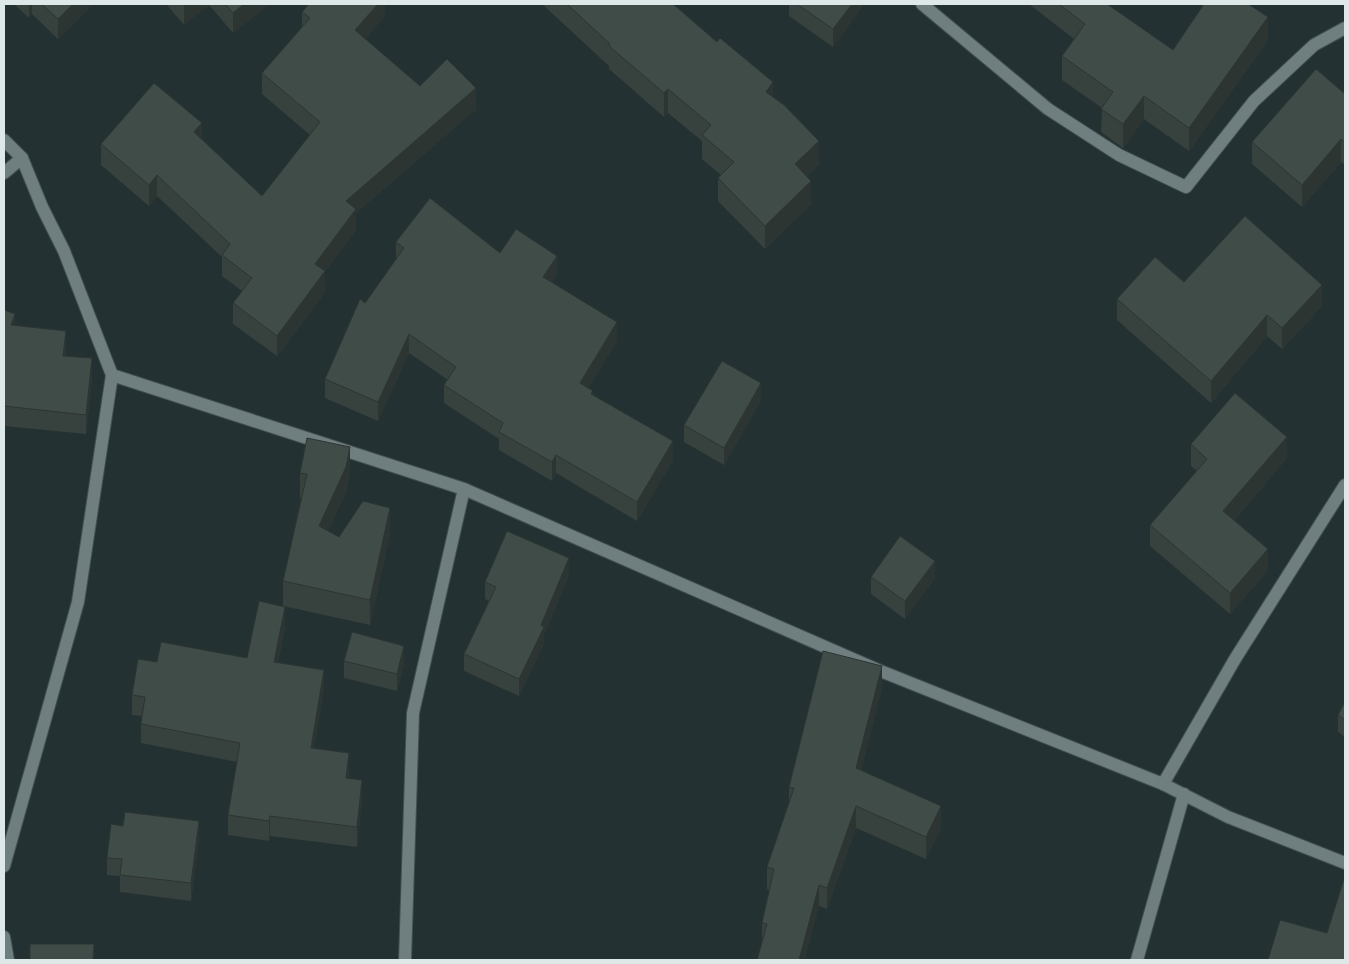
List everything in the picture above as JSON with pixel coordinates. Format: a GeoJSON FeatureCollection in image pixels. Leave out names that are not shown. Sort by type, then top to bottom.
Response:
{"type":"FeatureCollection","features":[{"type":"Feature","properties":{"kind":"street"},"geometry":{"type":"LineString","coordinates":[[922,4],[1048,109],[1119,155],[1186,187],[1254,101],[1314,46],[1345,28]]}},
{"type":"Feature","properties":{"kind":"street"},"geometry":{"type":"LineString","coordinates":[[4,140],[22,158],[42,208],[64,251],[112,375],[78,602],[4,866]]}},
{"type":"Feature","properties":{"kind":"street"},"geometry":{"type":"LineString","coordinates":[[4,173],[22,158]]}},
{"type":"Feature","properties":{"kind":"street"},"geometry":{"type":"LineString","coordinates":[[112,375],[464,490],[878,670],[1163,784],[1228,818],[1345,862]]}},
{"type":"Feature","properties":{"kind":"street"},"geometry":{"type":"LineString","coordinates":[[1163,784],[1235,660],[1345,485]]}},
{"type":"Feature","properties":{"kind":"street"},"geometry":{"type":"LineString","coordinates":[[405,960],[413,714],[464,490]]}},
{"type":"Feature","properties":{"kind":"street"},"geometry":{"type":"LineString","coordinates":[[1137,960],[1184,794]]}},
{"type":"Feature","properties":{"kind":"street"},"geometry":{"type":"LineString","coordinates":[[4,937],[8,960]]}},
{"type":"Feature","properties":{"kind":"building"},"geometry":{"type":"Polygon","coordinates":[[[42,4],[73,4],[58,19],[42,4]]]}},
{"type":"Feature","properties":{"kind":"building"},"geometry":{"type":"Polygon","coordinates":[[[225,4],[244,4],[233,13],[225,4]]]}},
{"type":"Feature","properties":{"kind":"building"},"geometry":{"type":"Polygon","coordinates":[[[309,4],[378,4],[355,30],[420,86],[447,59],[476,88],[346,201],[356,209],[315,264],[325,271],[277,336],[233,303],[252,278],[222,255],[230,244],[157,175],[149,185],[101,144],[154,83],[202,123],[194,132],[262,196],[320,122],[262,73],[310,18],[302,12],[309,4]]]}},
{"type":"Feature","properties":{"kind":"building"},"geometry":{"type":"Polygon","coordinates":[[[567,4],[673,4],[717,42],[720,38],[773,82],[766,92],[784,105],[819,141],[795,164],[811,181],[765,226],[718,178],[734,162],[702,135],[711,125],[668,89],[664,93],[609,46],[610,44],[567,4]]]}},
{"type":"Feature","properties":{"kind":"building"},"geometry":{"type":"Polygon","coordinates":[[[797,4],[852,4],[833,29],[797,4]]]}},
{"type":"Feature","properties":{"kind":"building"},"geometry":{"type":"Polygon","coordinates":[[[1059,4],[1107,4],[1173,50],[1204,4],[1248,4],[1268,17],[1189,128],[1144,96],[1123,124],[1101,109],[1113,92],[1062,56],[1085,24],[1059,4]]]}},
{"type":"Feature","properties":{"kind":"building"},"geometry":{"type":"Polygon","coordinates":[[[1316,69],[1345,94],[1345,143],[1341,139],[1302,185],[1252,142],[1316,69]]]}},
{"type":"Feature","properties":{"kind":"building"},"geometry":{"type":"Polygon","coordinates":[[[430,198],[500,253],[516,229],[557,256],[543,277],[617,322],[580,383],[593,391],[591,394],[673,441],[637,502],[556,455],[552,462],[499,432],[503,423],[444,385],[456,367],[409,334],[378,402],[325,379],[360,299],[365,303],[404,248],[396,242],[430,198]]]}},
{"type":"Feature","properties":{"kind":"building"},"geometry":{"type":"Polygon","coordinates":[[[1245,216],[1322,285],[1282,328],[1267,315],[1211,381],[1117,299],[1155,257],[1184,282],[1245,216]]]}},
{"type":"Feature","properties":{"kind":"building"},"geometry":{"type":"Polygon","coordinates":[[[4,310],[15,314],[11,325],[66,331],[63,356],[92,358],[86,415],[4,406],[4,310]]]}},
{"type":"Feature","properties":{"kind":"building"},"geometry":{"type":"Polygon","coordinates":[[[722,361],[761,383],[724,448],[684,425],[722,361]]]}},
{"type":"Feature","properties":{"kind":"building"},"geometry":{"type":"Polygon","coordinates":[[[1235,393],[1287,437],[1223,511],[1268,549],[1230,593],[1150,525],[1207,459],[1191,444],[1235,393]]]}},
{"type":"Feature","properties":{"kind":"building"},"geometry":{"type":"Polygon","coordinates":[[[307,438],[350,447],[346,467],[319,526],[339,537],[363,501],[390,508],[370,600],[283,581],[307,474],[300,473],[307,438]]]}},
{"type":"Feature","properties":{"kind":"building"},"geometry":{"type":"Polygon","coordinates":[[[507,531],[569,558],[541,625],[544,627],[519,679],[464,654],[496,587],[485,582],[507,531]]]}},
{"type":"Feature","properties":{"kind":"building"},"geometry":{"type":"Polygon","coordinates":[[[900,536],[935,561],[905,601],[871,577],[900,536]]]}},
{"type":"Feature","properties":{"kind":"building"},"geometry":{"type":"Polygon","coordinates":[[[259,601],[285,607],[274,662],[324,670],[311,748],[349,753],[346,778],[362,780],[357,827],[270,816],[269,821],[228,815],[240,743],[141,724],[145,697],[132,695],[138,659],[157,662],[161,642],[247,658],[259,601]]]}},
{"type":"Feature","properties":{"kind":"building"},"geometry":{"type":"Polygon","coordinates":[[[352,632],[404,646],[397,674],[344,661],[352,632]]]}},
{"type":"Feature","properties":{"kind":"building"},"geometry":{"type":"Polygon","coordinates":[[[823,651],[882,666],[856,768],[941,806],[926,837],[856,806],[827,888],[819,885],[799,960],[757,960],[767,924],[762,923],[774,869],[767,867],[794,788],[789,787],[823,651]]]}},
{"type":"Feature","properties":{"kind":"building"},"geometry":{"type":"Polygon","coordinates":[[[1345,702],[1345,720],[1338,715],[1345,702]]]}},
{"type":"Feature","properties":{"kind":"building"},"geometry":{"type":"Polygon","coordinates":[[[125,812],[199,821],[191,883],[120,875],[122,859],[107,858],[111,824],[123,826],[125,812]]]}},
{"type":"Feature","properties":{"kind":"building"},"geometry":{"type":"Polygon","coordinates":[[[1344,879],[1345,960],[1268,960],[1280,920],[1327,933],[1344,879]]]}},
{"type":"Feature","properties":{"kind":"building"},"geometry":{"type":"Polygon","coordinates":[[[30,944],[94,944],[93,960],[30,960],[30,944]]]}}]}
